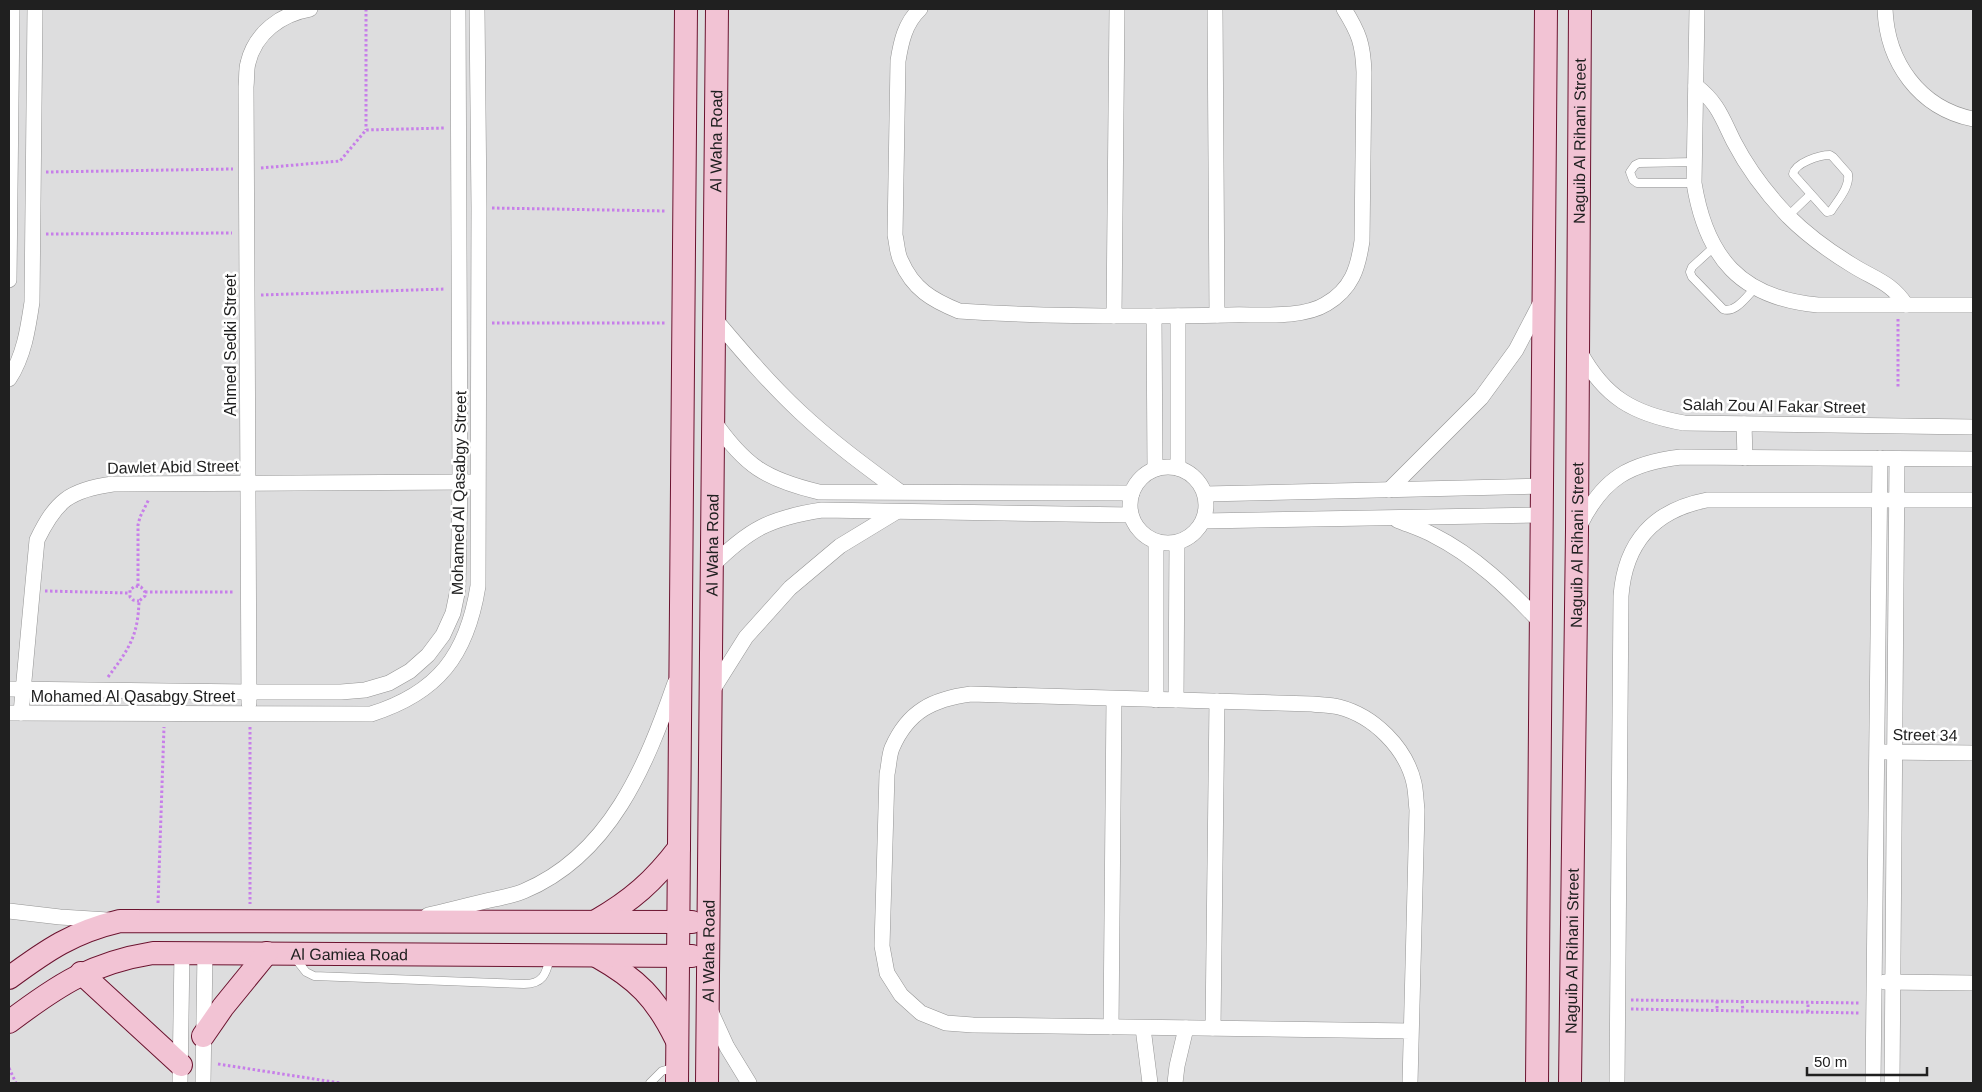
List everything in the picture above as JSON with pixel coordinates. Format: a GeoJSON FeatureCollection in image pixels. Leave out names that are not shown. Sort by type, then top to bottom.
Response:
{"type":"FeatureCollection","features":[{"type":"Feature","properties":{"kind":"street"},"geometry":{"type":"LineString","coordinates":[[9,280],[12,9]]}},
{"type":"Feature","properties":{"kind":"street"},"geometry":{"type":"LineString","coordinates":[[9,379],[27,337],[32,302],[34,9]]}},
{"type":"Feature","properties":{"kind":"street"},"geometry":{"type":"LineString","coordinates":[[34,37],[45,9]]}},
{"type":"Feature","properties":{"kind":"street","name":"Ahmed Sedki Street"},"geometry":{"type":"LineString","coordinates":[[250,714],[246,169],[246,87],[248,63],[258,41],[274,23],[294,12],[310,9]]}},
{"type":"Feature","properties":{"kind":"street","name":"Mohamed Al Qasabgy Street"},"geometry":{"type":"LineString","coordinates":[[16,689],[249,692],[341,692],[365,690],[388,683],[410,671],[428,655],[443,635],[453,613],[458,589],[460,482],[458,9]]}},
{"type":"Feature","properties":{"kind":"street","name":"Mohamed Al Qasabgy Street"},"geometry":{"type":"LineString","coordinates":[[15,713],[371,714],[396,706],[418,694],[438,678],[454,658],[466,635],[474,611],[478,586],[479,208],[477,9]]}},
{"type":"Feature","properties":{"kind":"street","name":"Al Waha Road"},"geometry":{"type":"LineString","coordinates":[[677,1075],[686,9]]}},
{"type":"Feature","properties":{"kind":"street"},"geometry":{"type":"LineString","coordinates":[[920,9],[902,36],[898,71],[895,234],[900,261],[914,284],[934,301],[959,311],[1114,316],[1302,313],[1326,305],[1346,288],[1358,266],[1362,240],[1363,49],[1354,26],[1344,9]]}},
{"type":"Feature","properties":{"kind":"street"},"geometry":{"type":"LineString","coordinates":[[1114,316],[1117,9]]}},
{"type":"Feature","properties":{"kind":"street"},"geometry":{"type":"LineString","coordinates":[[1215,9],[1217,315]]}},
{"type":"Feature","properties":{"kind":"street","name":"Naguib Al Rihani Street"},"geometry":{"type":"LineString","coordinates":[[1570,1083],[1577,530],[1576,345],[1580,9]]}},
{"type":"Feature","properties":{"kind":"street"},"geometry":{"type":"LineString","coordinates":[[1697,9],[1694,183],[1702,221],[1714,247],[1725,263],[1756,288],[1775,297],[1796,303],[1818,305],[1973,305]]}},
{"type":"Feature","properties":{"kind":"street"},"geometry":{"type":"LineString","coordinates":[[1885,9],[1890,43],[1899,65],[1912,84],[1929,100],[1949,111],[1973,119]]}},
{"type":"Feature","properties":{"kind":"street","name":"Naguib Al Rihani Street"},"geometry":{"type":"LineString","coordinates":[[1537,1083],[1545,10]]}},
{"type":"Feature","properties":{"kind":"street","name":"Al Waha Road"},"geometry":{"type":"LineString","coordinates":[[707,1083],[718,12]]}},
{"type":"Feature","properties":{"kind":"street"},"geometry":{"type":"LineString","coordinates":[[1696,86],[1716,104],[1749,168],[1788,216],[1830,252],[1890,286],[1899,294],[1902,305]]}},
{"type":"Feature","properties":{"kind":"street"},"geometry":{"type":"LineString","coordinates":[[1545,199],[1577,198]]}},
{"type":"Feature","properties":{"kind":"street"},"geometry":{"type":"LineString","coordinates":[[1389,490],[1480,398],[1516,350],[1544,296]]}},
{"type":"Feature","properties":{"kind":"street"},"geometry":{"type":"LineString","coordinates":[[1154,316],[1155,469]]}},
{"type":"Feature","properties":{"kind":"street"},"geometry":{"type":"LineString","coordinates":[[1178,316],[1178,468]]}},
{"type":"Feature","properties":{"kind":"street"},"geometry":{"type":"LineString","coordinates":[[714,318],[756,367],[800,412],[848,454],[899,491]]}},
{"type":"Feature","properties":{"kind":"street","name":"Salah Zou Al Fakar Street"},"geometry":{"type":"LineString","coordinates":[[1576,345],[1590,370],[1608,391],[1631,407],[1656,418],[1684,423],[1973,427]]}},
{"type":"Feature","properties":{"kind":"street"},"geometry":{"type":"LineString","coordinates":[[713,420],[732,447],[758,469],[787,484],[820,492],[1132,493]]}},
{"type":"Feature","properties":{"kind":"street"},"geometry":{"type":"LineString","coordinates":[[1744,424],[1745,458]]}},
{"type":"Feature","properties":{"kind":"street"},"geometry":{"type":"LineString","coordinates":[[1577,530],[1589,506],[1607,486],[1629,470],[1654,460],[1681,457],[1973,459]]}},
{"type":"Feature","properties":{"kind":"street"},"geometry":{"type":"LineString","coordinates":[[1872,1083],[1880,458]]}},
{"type":"Feature","properties":{"kind":"street"},"geometry":{"type":"LineString","coordinates":[[1892,1083],[1897,459]]}},
{"type":"Feature","properties":{"kind":"street"},"geometry":{"type":"LineString","coordinates":[[1166,467],[1178,468],[1195,477],[1205,494],[1207,504],[1203,521],[1193,536],[1177,543],[1166,544],[1156,542],[1144,536],[1136,527],[1131,515],[1132,493],[1137,483],[1145,474],[1155,469],[1166,467]]}},
{"type":"Feature","properties":{"kind":"street","name":"Dawlet Abid Street"},"geometry":{"type":"LineString","coordinates":[[15,713],[16,689],[32,591],[38,540],[48,518],[66,499],[88,488],[113,484],[478,482]]}},
{"type":"Feature","properties":{"kind":"street"},"geometry":{"type":"LineString","coordinates":[[1205,494],[1542,486]]}},
{"type":"Feature","properties":{"kind":"street"},"geometry":{"type":"LineString","coordinates":[[1617,1083],[1621,596],[1622,578],[1627,561],[1635,545],[1652,525],[1674,509],[1690,503],[1708,500],[1973,500]]}},
{"type":"Feature","properties":{"kind":"street"},"geometry":{"type":"LineString","coordinates":[[712,566],[734,544],[761,526],[790,515],[822,510],[1131,515]]}},
{"type":"Feature","properties":{"kind":"street"},"geometry":{"type":"LineString","coordinates":[[711,692],[746,637],[790,588],[840,546],[896,512]]}},
{"type":"Feature","properties":{"kind":"street"},"geometry":{"type":"LineString","coordinates":[[1203,521],[1542,514]]}},
{"type":"Feature","properties":{"kind":"street"},"geometry":{"type":"LineString","coordinates":[[1391,518],[1434,535],[1473,560],[1509,589],[1541,623]]}},
{"type":"Feature","properties":{"kind":"street"},"geometry":{"type":"LineString","coordinates":[[1156,542],[1156,700]]}},
{"type":"Feature","properties":{"kind":"street"},"geometry":{"type":"LineString","coordinates":[[1176,700],[1177,543]]}},
{"type":"Feature","properties":{"kind":"street"},"geometry":{"type":"LineString","coordinates":[[405,921],[522,892],[555,876],[583,853],[629,793],[647,758],[681,668]]}},
{"type":"Feature","properties":{"kind":"street"},"geometry":{"type":"LineString","coordinates":[[1410,1083],[1418,810],[1414,783],[1404,757],[1387,735],[1365,718],[1340,708],[1312,704],[970,694],[945,698],[922,709],[904,726],[892,749],[887,774],[882,946],[887,973],[901,995],[921,1013],[946,1023],[1144,1028],[1411,1031]]}},
{"type":"Feature","properties":{"kind":"street"},"geometry":{"type":"LineString","coordinates":[[1111,1027],[1114,699]]}},
{"type":"Feature","properties":{"kind":"street"},"geometry":{"type":"LineString","coordinates":[[1213,1028],[1217,700]]}},
{"type":"Feature","properties":{"kind":"street","name":"Street 34"},"geometry":{"type":"LineString","coordinates":[[1876,751],[1973,753]]}},
{"type":"Feature","properties":{"kind":"street"},"geometry":{"type":"LineString","coordinates":[[595,922],[619,908],[642,891],[662,871],[679,848]]}},
{"type":"Feature","properties":{"kind":"street"},"geometry":{"type":"LineString","coordinates":[[9,911],[120,921]]}},
{"type":"Feature","properties":{"kind":"street","name":"Al Gamiea Road"},"geometry":{"type":"LineString","coordinates":[[9,978],[52,947],[78,934],[120,921],[708,922]]}},
{"type":"Feature","properties":{"kind":"street"},"geometry":{"type":"LineString","coordinates":[[180,1074],[182,952]]}},
{"type":"Feature","properties":{"kind":"street"},"geometry":{"type":"LineString","coordinates":[[203,1083],[205,952]]}},
{"type":"Feature","properties":{"kind":"street","name":"Al Gamiea Road"},"geometry":{"type":"LineString","coordinates":[[9,1022],[40,998],[81,973],[128,957],[153,953],[708,957]]}},
{"type":"Feature","properties":{"kind":"street"},"geometry":{"type":"LineString","coordinates":[[204,1036],[229,1000],[267,953]]}},
{"type":"Feature","properties":{"kind":"street"},"geometry":{"type":"LineString","coordinates":[[595,956],[622,970],[646,991],[664,1015],[678,1043]]}},
{"type":"Feature","properties":{"kind":"street"},"geometry":{"type":"LineString","coordinates":[[81,973],[180,1074]]}},
{"type":"Feature","properties":{"kind":"street"},"geometry":{"type":"LineString","coordinates":[[1874,982],[1973,983]]}},
{"type":"Feature","properties":{"kind":"street"},"geometry":{"type":"LineString","coordinates":[[708,1005],[727,1047],[749,1083]]}},
{"type":"Feature","properties":{"kind":"street"},"geometry":{"type":"LineString","coordinates":[[1144,1028],[1150,1083]]}},
{"type":"Feature","properties":{"kind":"street"},"geometry":{"type":"LineString","coordinates":[[1175,1083],[1186,1028]]}},
{"type":"Feature","properties":{"kind":"lane"},"geometry":{"type":"LineString","coordinates":[[1823,156],[1833,157],[1849,177],[1848,184],[1831,211],[1825,212],[1810,195],[1793,176],[1794,169],[1823,156]]}},
{"type":"Feature","properties":{"kind":"lane"},"geometry":{"type":"LineString","coordinates":[[1694,183],[1637,183],[1633,180],[1630,172],[1635,164],[1639,163],[1695,162]]}},
{"type":"Feature","properties":{"kind":"lane"},"geometry":{"type":"LineString","coordinates":[[1788,216],[1810,195]]}},
{"type":"Feature","properties":{"kind":"lane"},"geometry":{"type":"LineString","coordinates":[[1714,247],[1692,267],[1690,272],[1692,277],[1723,309],[1728,311],[1733,309],[1756,288]]}},
{"type":"Feature","properties":{"kind":"lane"},"geometry":{"type":"LineString","coordinates":[[650,1083],[662,1071],[677,1075]]}},
{"type":"Feature","properties":{"kind":"path"},"geometry":{"type":"LineString","coordinates":[[33,172],[246,169],[340,161],[366,130],[366,9]]}},
{"type":"Feature","properties":{"kind":"path"},"geometry":{"type":"LineString","coordinates":[[366,130],[458,128]]}},
{"type":"Feature","properties":{"kind":"path"},"geometry":{"type":"LineString","coordinates":[[479,208],[684,212]]}},
{"type":"Feature","properties":{"kind":"path"},"geometry":{"type":"LineString","coordinates":[[33,234],[247,233]]}},
{"type":"Feature","properties":{"kind":"path"},"geometry":{"type":"LineString","coordinates":[[247,295],[459,288]]}},
{"type":"Feature","properties":{"kind":"path"},"geometry":{"type":"LineString","coordinates":[[1898,388],[1902,305]]}},
{"type":"Feature","properties":{"kind":"path"},"geometry":{"type":"LineString","coordinates":[[479,324],[683,323]]}},
{"type":"Feature","properties":{"kind":"path"},"geometry":{"type":"LineString","coordinates":[[138,586],[138,525],[156,484]]}},
{"type":"Feature","properties":{"kind":"path"},"geometry":{"type":"LineString","coordinates":[[139,601],[132,600],[130,593],[132,588],[138,586],[144,589],[145,592]]}},
{"type":"Feature","properties":{"kind":"path"},"geometry":{"type":"LineString","coordinates":[[32,591],[130,593]]}},
{"type":"Feature","properties":{"kind":"path"},"geometry":{"type":"LineString","coordinates":[[145,592],[249,592]]}},
{"type":"Feature","properties":{"kind":"path"},"geometry":{"type":"LineString","coordinates":[[98,690],[132,643],[138,622],[139,601],[145,596],[145,592]]}},
{"type":"Feature","properties":{"kind":"path"},"geometry":{"type":"LineString","coordinates":[[157,920],[164,714]]}},
{"type":"Feature","properties":{"kind":"path"},"geometry":{"type":"LineString","coordinates":[[250,714],[250,921]]}},
{"type":"Feature","properties":{"kind":"path"},"geometry":{"type":"LineString","coordinates":[[1618,1004],[1717,1001],[1808,1002],[1873,1008]]}},
{"type":"Feature","properties":{"kind":"path"},"geometry":{"type":"LineString","coordinates":[[1717,1001],[1717,1011]]}},
{"type":"Feature","properties":{"kind":"path"},"geometry":{"type":"LineString","coordinates":[[1742,1001],[1742,1011]]}},
{"type":"Feature","properties":{"kind":"path"},"geometry":{"type":"LineString","coordinates":[[1808,1002],[1808,1012]]}},
{"type":"Feature","properties":{"kind":"path"},"geometry":{"type":"LineString","coordinates":[[1618,1004],[1717,1011],[1808,1012],[1873,1008]]}},
{"type":"Feature","properties":{"kind":"path"},"geometry":{"type":"LineString","coordinates":[[203,1061],[340,1083]]}},
{"type":"Feature","properties":{"kind":"path"},"geometry":{"type":"LineString","coordinates":[[9,1068],[16,1083]]}},
{"type":"Feature","properties":{"kind":"shaded area"},"geometry":{"type":"Polygon","coordinates":[[[9,9],[1973,9],[1973,1083],[9,1083],[9,9]]]}}]}
